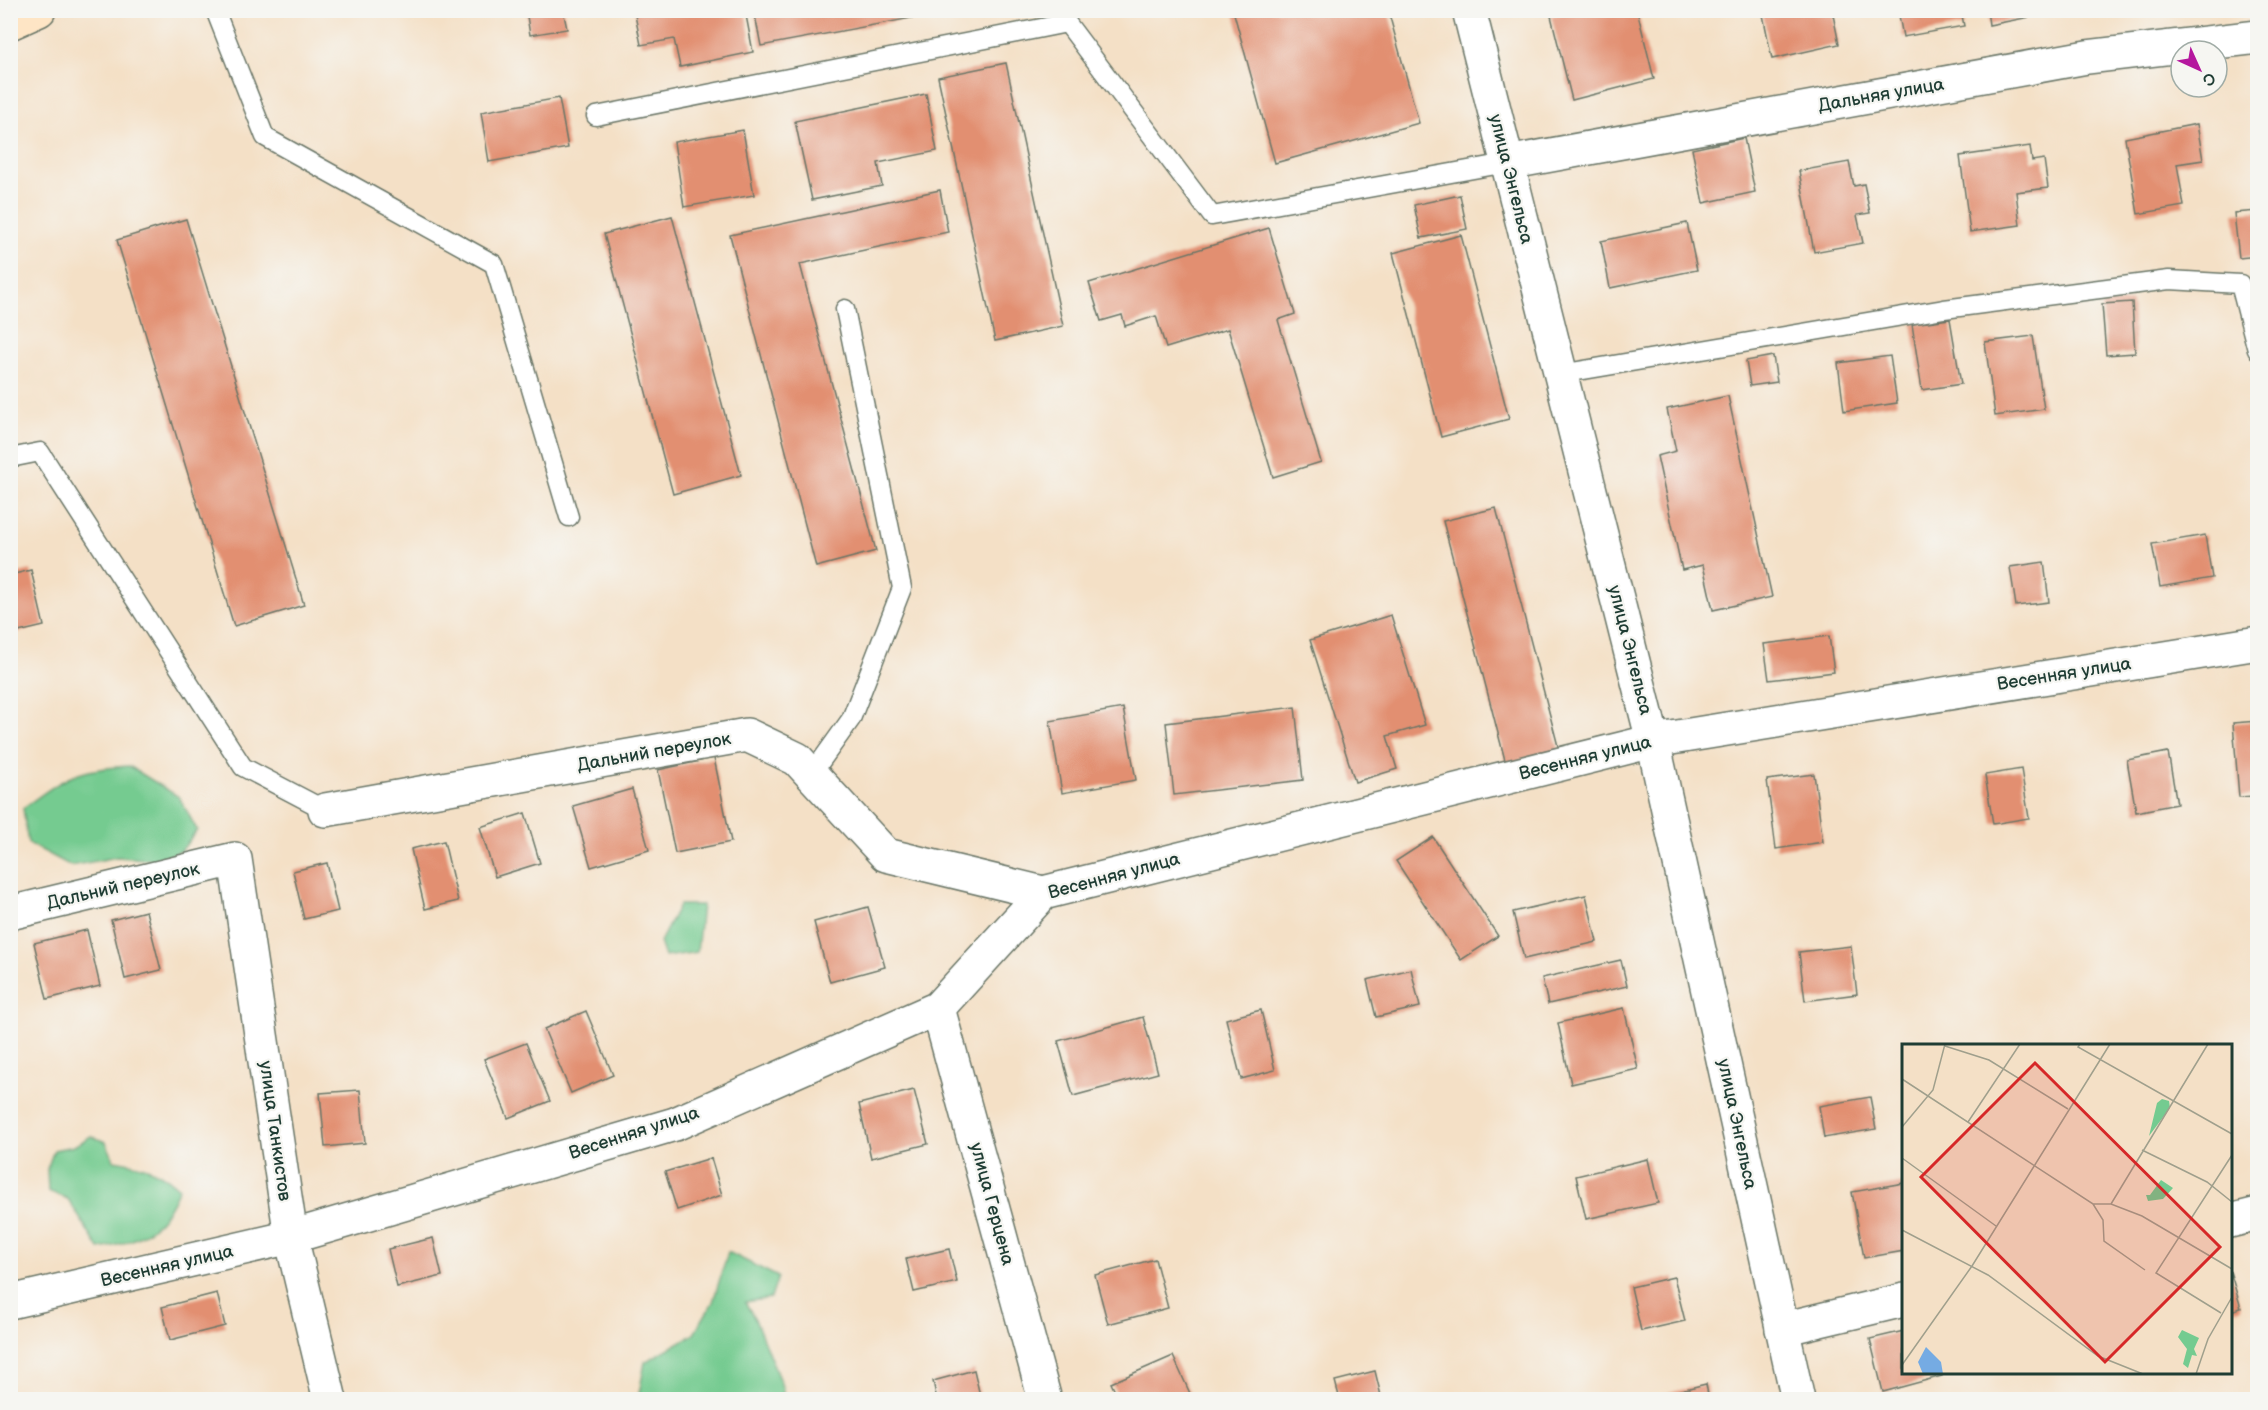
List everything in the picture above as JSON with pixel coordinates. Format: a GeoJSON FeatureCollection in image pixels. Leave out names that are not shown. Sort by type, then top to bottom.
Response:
{"type":"FeatureCollection","features":[{"type":"Feature","properties":{"kind":"main road"},"geometry":{"type":"LineString","coordinates":[[10,23],[39,10]]}},
{"type":"Feature","properties":{"kind":"street","name":"улица Энгельса"},"geometry":{"type":"LineString","coordinates":[[1469,10],[1653,741],[1798,1400]]}},
{"type":"Feature","properties":{"kind":"street","name":"Дальняя улица"},"geometry":{"type":"LineString","coordinates":[[1507,163],[2087,57],[2258,36]]}},
{"type":"Feature","properties":{"kind":"street","name":"Весенняя улица"},"geometry":{"type":"LineString","coordinates":[[10,1302],[291,1237],[675,1124],[938,1008],[1043,893],[1653,741],[2258,643]]}},
{"type":"Feature","properties":{"kind":"street","name":"Дальний переулок"},"geometry":{"type":"LineString","coordinates":[[325,810],[747,735],[797,759],[886,855],[1043,893]]}},
{"type":"Feature","properties":{"kind":"street","name":"Дальний переулок"},"geometry":{"type":"LineString","coordinates":[[10,913],[235,860]]}},
{"type":"Feature","properties":{"kind":"street","name":"улица Танкистов"},"geometry":{"type":"LineString","coordinates":[[235,860],[291,1237],[330,1400]]}},
{"type":"Feature","properties":{"kind":"street","name":"улица Герцена"},"geometry":{"type":"LineString","coordinates":[[938,1008],[1045,1400]]}},
{"type":"Feature","properties":{"kind":"street"},"geometry":{"type":"LineString","coordinates":[[2232,1220],[2258,1214]]}},
{"type":"Feature","properties":{"kind":"street"},"geometry":{"type":"LineString","coordinates":[[1782,1329],[1902,1300]]}},
{"type":"Feature","properties":{"kind":"lane"},"geometry":{"type":"LineString","coordinates":[[216,10],[265,137],[494,264],[569,517]]}},
{"type":"Feature","properties":{"kind":"lane"},"geometry":{"type":"LineString","coordinates":[[596,116],[1067,23],[1212,216],[1507,163]]}},
{"type":"Feature","properties":{"kind":"lane"},"geometry":{"type":"LineString","coordinates":[[1560,374],[1944,309],[2169,280],[2240,284],[2257,350]]}},
{"type":"Feature","properties":{"kind":"lane"},"geometry":{"type":"LineString","coordinates":[[811,775],[851,719],[902,588],[845,309]]}},
{"type":"Feature","properties":{"kind":"lane"},"geometry":{"type":"LineString","coordinates":[[10,458],[40,452],[243,767],[325,810]]}},
{"type":"Feature","properties":{"kind":"green space"},"geometry":{"type":"Polygon","coordinates":[[[129,766],[179,797],[197,830],[182,850],[158,860],[117,857],[71,866],[28,843],[23,808],[72,776],[96,769],[129,766]]]}},
{"type":"Feature","properties":{"kind":"green space"},"geometry":{"type":"Polygon","coordinates":[[[679,905],[702,905],[697,952],[665,957],[660,942],[679,905]]]}},
{"type":"Feature","properties":{"kind":"green space"},"geometry":{"type":"Polygon","coordinates":[[[91,1136],[106,1142],[114,1160],[149,1169],[179,1188],[166,1213],[149,1231],[127,1242],[99,1249],[68,1199],[48,1191],[47,1169],[54,1150],[74,1146],[91,1136]]]}},
{"type":"Feature","properties":{"kind":"green space"},"geometry":{"type":"Polygon","coordinates":[[[728,1252],[778,1277],[771,1298],[745,1302],[755,1319],[783,1389],[783,1399],[638,1399],[645,1362],[694,1334],[713,1302],[728,1252]]]}},
{"type":"Feature","properties":{"kind":"building"},"geometry":{"type":"Polygon","coordinates":[[[526,10],[563,10],[567,29],[530,35],[526,10]]]}},
{"type":"Feature","properties":{"kind":"building"},"geometry":{"type":"Polygon","coordinates":[[[634,10],[745,10],[753,52],[680,67],[674,39],[641,45],[634,10]]]}},
{"type":"Feature","properties":{"kind":"building"},"geometry":{"type":"Polygon","coordinates":[[[754,10],[944,10],[944,12],[761,46],[754,10]]]}},
{"type":"Feature","properties":{"kind":"building"},"geometry":{"type":"Polygon","coordinates":[[[1233,10],[1388,10],[1419,123],[1275,163],[1233,10]]]}},
{"type":"Feature","properties":{"kind":"building"},"geometry":{"type":"Polygon","coordinates":[[[1573,10],[1637,10],[1654,79],[1572,100],[1551,16],[1573,10]]]}},
{"type":"Feature","properties":{"kind":"building"},"geometry":{"type":"Polygon","coordinates":[[[1762,10],[1832,10],[1839,44],[1772,59],[1762,10]]]}},
{"type":"Feature","properties":{"kind":"building"},"geometry":{"type":"Polygon","coordinates":[[[1898,10],[1961,10],[1964,26],[1903,37],[1898,10]]]}},
{"type":"Feature","properties":{"kind":"building"},"geometry":{"type":"Polygon","coordinates":[[[1987,10],[2028,10],[2030,17],[1989,25],[1987,10]]]}},
{"type":"Feature","properties":{"kind":"building"},"geometry":{"type":"Polygon","coordinates":[[[1006,63],[1063,326],[995,341],[938,77],[1006,63]]]}},
{"type":"Feature","properties":{"kind":"building"},"geometry":{"type":"Polygon","coordinates":[[[926,94],[937,151],[878,163],[882,186],[812,200],[795,121],[926,94]]]}},
{"type":"Feature","properties":{"kind":"building"},"geometry":{"type":"Polygon","coordinates":[[[559,98],[568,148],[489,162],[481,112],[559,98]]]}},
{"type":"Feature","properties":{"kind":"building"},"geometry":{"type":"Polygon","coordinates":[[[2197,124],[2203,160],[2177,164],[2184,206],[2138,214],[2125,138],[2197,124]]]}},
{"type":"Feature","properties":{"kind":"building"},"geometry":{"type":"Polygon","coordinates":[[[743,130],[754,195],[684,207],[674,142],[743,130]]]}},
{"type":"Feature","properties":{"kind":"building"},"geometry":{"type":"Polygon","coordinates":[[[1744,138],[1755,192],[1703,203],[1692,149],[1744,138]]]}},
{"type":"Feature","properties":{"kind":"building"},"geometry":{"type":"Polygon","coordinates":[[[2030,146],[2032,161],[2044,159],[2048,188],[2016,192],[2020,225],[1970,232],[1960,156],[2030,146]]]}},
{"type":"Feature","properties":{"kind":"building"},"geometry":{"type":"Polygon","coordinates":[[[1849,162],[1854,186],[1864,184],[1870,213],[1857,215],[1863,243],[1814,252],[1799,171],[1849,162]]]}},
{"type":"Feature","properties":{"kind":"building"},"geometry":{"type":"Polygon","coordinates":[[[940,190],[948,232],[800,264],[876,551],[816,567],[730,235],[940,190]]]}},
{"type":"Feature","properties":{"kind":"building"},"geometry":{"type":"Polygon","coordinates":[[[1460,195],[1467,229],[1421,238],[1414,205],[1460,195]]]}},
{"type":"Feature","properties":{"kind":"building"},"geometry":{"type":"Polygon","coordinates":[[[2258,211],[2258,256],[2239,258],[2234,213],[2258,211]]]}},
{"type":"Feature","properties":{"kind":"building"},"geometry":{"type":"Polygon","coordinates":[[[672,216],[741,475],[673,494],[604,234],[672,216]]]}},
{"type":"Feature","properties":{"kind":"building"},"geometry":{"type":"Polygon","coordinates":[[[186,219],[304,605],[234,626],[117,240],[186,219]]]}},
{"type":"Feature","properties":{"kind":"building"},"geometry":{"type":"Polygon","coordinates":[[[1687,223],[1697,270],[1610,288],[1601,241],[1687,223]]]}},
{"type":"Feature","properties":{"kind":"building"},"geometry":{"type":"Polygon","coordinates":[[[1269,228],[1295,314],[1278,320],[1321,462],[1273,477],[1228,329],[1166,348],[1156,316],[1125,326],[1122,315],[1101,321],[1089,283],[1269,228]]]}},
{"type":"Feature","properties":{"kind":"building"},"geometry":{"type":"Polygon","coordinates":[[[1461,235],[1509,419],[1441,437],[1393,253],[1461,235]]]}},
{"type":"Feature","properties":{"kind":"building"},"geometry":{"type":"Polygon","coordinates":[[[2132,302],[2135,353],[2106,355],[2102,304],[2132,302]]]}},
{"type":"Feature","properties":{"kind":"building"},"geometry":{"type":"Polygon","coordinates":[[[1950,319],[1961,384],[1922,390],[1912,324],[1950,319]]]}},
{"type":"Feature","properties":{"kind":"building"},"geometry":{"type":"Polygon","coordinates":[[[2033,336],[2044,409],[1995,416],[1985,342],[2033,336]]]}},
{"type":"Feature","properties":{"kind":"building"},"geometry":{"type":"Polygon","coordinates":[[[1773,356],[1777,382],[1750,386],[1746,361],[1773,356]]]}},
{"type":"Feature","properties":{"kind":"building"},"geometry":{"type":"Polygon","coordinates":[[[1890,356],[1897,403],[1844,411],[1838,363],[1890,356]]]}},
{"type":"Feature","properties":{"kind":"building"},"geometry":{"type":"Polygon","coordinates":[[[1728,396],[1772,597],[1713,610],[1703,565],[1682,570],[1657,456],[1676,451],[1667,409],[1728,396]]]}},
{"type":"Feature","properties":{"kind":"building"},"geometry":{"type":"Polygon","coordinates":[[[1496,508],[1559,750],[1506,764],[1443,521],[1496,508]]]}},
{"type":"Feature","properties":{"kind":"building"},"geometry":{"type":"Polygon","coordinates":[[[2205,535],[2212,578],[2160,587],[2152,544],[2205,535]]]}},
{"type":"Feature","properties":{"kind":"building"},"geometry":{"type":"Polygon","coordinates":[[[2044,562],[2049,602],[2016,606],[2010,567],[2044,562]]]}},
{"type":"Feature","properties":{"kind":"building"},"geometry":{"type":"Polygon","coordinates":[[[31,570],[44,626],[10,634],[10,575],[31,570]]]}},
{"type":"Feature","properties":{"kind":"building"},"geometry":{"type":"Polygon","coordinates":[[[1391,615],[1425,725],[1387,736],[1397,769],[1355,782],[1310,640],[1391,615]]]}},
{"type":"Feature","properties":{"kind":"building"},"geometry":{"type":"Polygon","coordinates":[[[1829,636],[1834,672],[1769,680],[1764,644],[1829,636]]]}},
{"type":"Feature","properties":{"kind":"building"},"geometry":{"type":"Polygon","coordinates":[[[1295,707],[1303,780],[1174,795],[1166,723],[1295,707]]]}},
{"type":"Feature","properties":{"kind":"building"},"geometry":{"type":"Polygon","coordinates":[[[1123,708],[1136,780],[1062,793],[1050,721],[1123,708]]]}},
{"type":"Feature","properties":{"kind":"building"},"geometry":{"type":"Polygon","coordinates":[[[2258,721],[2258,803],[2256,804],[2255,796],[2239,797],[2233,723],[2258,721]]]}},
{"type":"Feature","properties":{"kind":"building"},"geometry":{"type":"Polygon","coordinates":[[[2168,752],[2177,804],[2136,812],[2127,760],[2168,752]]]}},
{"type":"Feature","properties":{"kind":"building"},"geometry":{"type":"Polygon","coordinates":[[[714,758],[731,842],[675,853],[658,770],[714,758]]]}},
{"type":"Feature","properties":{"kind":"building"},"geometry":{"type":"Polygon","coordinates":[[[2021,769],[2029,818],[1993,824],[1985,775],[2021,769]]]}},
{"type":"Feature","properties":{"kind":"building"},"geometry":{"type":"Polygon","coordinates":[[[1814,774],[1823,842],[1776,849],[1767,780],[1814,774]]]}},
{"type":"Feature","properties":{"kind":"building"},"geometry":{"type":"Polygon","coordinates":[[[632,789],[649,850],[591,867],[573,806],[632,789]]]}},
{"type":"Feature","properties":{"kind":"building"},"geometry":{"type":"Polygon","coordinates":[[[525,813],[540,863],[495,877],[480,827],[525,813]]]}},
{"type":"Feature","properties":{"kind":"building"},"geometry":{"type":"Polygon","coordinates":[[[1433,837],[1498,936],[1461,960],[1396,861],[1433,837]]]}},
{"type":"Feature","properties":{"kind":"building"},"geometry":{"type":"Polygon","coordinates":[[[444,841],[458,901],[425,909],[411,849],[444,841]]]}},
{"type":"Feature","properties":{"kind":"building"},"geometry":{"type":"Polygon","coordinates":[[[327,863],[338,911],[304,919],[293,871],[327,863]]]}},
{"type":"Feature","properties":{"kind":"building"},"geometry":{"type":"Polygon","coordinates":[[[1586,895],[1597,942],[1524,959],[1513,912],[1586,895]]]}},
{"type":"Feature","properties":{"kind":"building"},"geometry":{"type":"Polygon","coordinates":[[[868,907],[885,967],[830,982],[814,922],[868,907]]]}},
{"type":"Feature","properties":{"kind":"building"},"geometry":{"type":"Polygon","coordinates":[[[146,911],[161,970],[125,979],[111,920],[146,911]]]}},
{"type":"Feature","properties":{"kind":"building"},"geometry":{"type":"Polygon","coordinates":[[[87,930],[100,986],[47,999],[34,943],[87,930]]]}},
{"type":"Feature","properties":{"kind":"building"},"geometry":{"type":"Polygon","coordinates":[[[1851,946],[1857,994],[1805,1001],[1799,952],[1851,946]]]}},
{"type":"Feature","properties":{"kind":"building"},"geometry":{"type":"Polygon","coordinates":[[[1621,960],[1627,986],[1548,1004],[1542,978],[1621,960]]]}},
{"type":"Feature","properties":{"kind":"building"},"geometry":{"type":"Polygon","coordinates":[[[1411,969],[1420,1007],[1376,1017],[1367,980],[1411,969]]]}},
{"type":"Feature","properties":{"kind":"building"},"geometry":{"type":"Polygon","coordinates":[[[1624,1008],[1638,1069],[1571,1084],[1558,1023],[1624,1008]]]}},
{"type":"Feature","properties":{"kind":"building"},"geometry":{"type":"Polygon","coordinates":[[[1261,1010],[1275,1070],[1241,1079],[1226,1019],[1261,1010]]]}},
{"type":"Feature","properties":{"kind":"building"},"geometry":{"type":"Polygon","coordinates":[[[586,1011],[613,1075],[571,1093],[544,1029],[586,1011]]]}},
{"type":"Feature","properties":{"kind":"building"},"geometry":{"type":"Polygon","coordinates":[[[1143,1017],[1158,1073],[1073,1096],[1058,1041],[1143,1017]]]}},
{"type":"Feature","properties":{"kind":"building"},"geometry":{"type":"Polygon","coordinates":[[[526,1043],[550,1101],[508,1118],[484,1059],[526,1043]]]}},
{"type":"Feature","properties":{"kind":"building"},"geometry":{"type":"Polygon","coordinates":[[[360,1090],[365,1143],[325,1147],[320,1093],[360,1090]]]}},
{"type":"Feature","properties":{"kind":"building"},"geometry":{"type":"Polygon","coordinates":[[[914,1090],[928,1144],[871,1158],[859,1104],[914,1090]]]}},
{"type":"Feature","properties":{"kind":"building"},"geometry":{"type":"Polygon","coordinates":[[[1870,1097],[1876,1129],[1824,1138],[1819,1106],[1870,1097]]]}},
{"type":"Feature","properties":{"kind":"building"},"geometry":{"type":"Polygon","coordinates":[[[711,1158],[722,1195],[677,1210],[665,1172],[711,1158]]]}},
{"type":"Feature","properties":{"kind":"building"},"geometry":{"type":"Polygon","coordinates":[[[1648,1159],[1658,1203],[1586,1219],[1576,1176],[1648,1159]]]}},
{"type":"Feature","properties":{"kind":"building"},"geometry":{"type":"Polygon","coordinates":[[[1902,1183],[1902,1251],[1864,1258],[1852,1192],[1902,1183]]]}},
{"type":"Feature","properties":{"kind":"building"},"geometry":{"type":"Polygon","coordinates":[[[433,1238],[442,1276],[397,1287],[388,1249],[433,1238]]]}},
{"type":"Feature","properties":{"kind":"building"},"geometry":{"type":"Polygon","coordinates":[[[949,1249],[957,1282],[914,1292],[906,1259],[949,1249]]]}},
{"type":"Feature","properties":{"kind":"building"},"geometry":{"type":"Polygon","coordinates":[[[1155,1259],[1168,1308],[1108,1324],[1095,1275],[1155,1259]]]}},
{"type":"Feature","properties":{"kind":"building"},"geometry":{"type":"Polygon","coordinates":[[[1674,1277],[1685,1321],[1641,1331],[1631,1287],[1674,1277]]]}},
{"type":"Feature","properties":{"kind":"building"},"geometry":{"type":"Polygon","coordinates":[[[2232,1278],[2241,1308],[2232,1310],[2232,1278]]]}},
{"type":"Feature","properties":{"kind":"building"},"geometry":{"type":"Polygon","coordinates":[[[217,1293],[225,1326],[170,1340],[162,1307],[217,1293]]]}},
{"type":"Feature","properties":{"kind":"building"},"geometry":{"type":"Polygon","coordinates":[[[1902,1331],[1902,1374],[1942,1374],[1942,1376],[1883,1392],[1870,1339],[1902,1331]]]}},
{"type":"Feature","properties":{"kind":"building"},"geometry":{"type":"Polygon","coordinates":[[[1173,1356],[1193,1400],[1119,1400],[1111,1383],[1173,1356]]]}},
{"type":"Feature","properties":{"kind":"building"},"geometry":{"type":"Polygon","coordinates":[[[974,1370],[981,1400],[937,1400],[933,1381],[974,1370]]]}},
{"type":"Feature","properties":{"kind":"building"},"geometry":{"type":"Polygon","coordinates":[[[1375,1371],[1382,1400],[1340,1400],[1335,1381],[1375,1371]]]}},
{"type":"Feature","properties":{"kind":"building"},"geometry":{"type":"Polygon","coordinates":[[[1706,1384],[1709,1400],[1643,1400],[1643,1399],[1706,1384]]]}}]}
